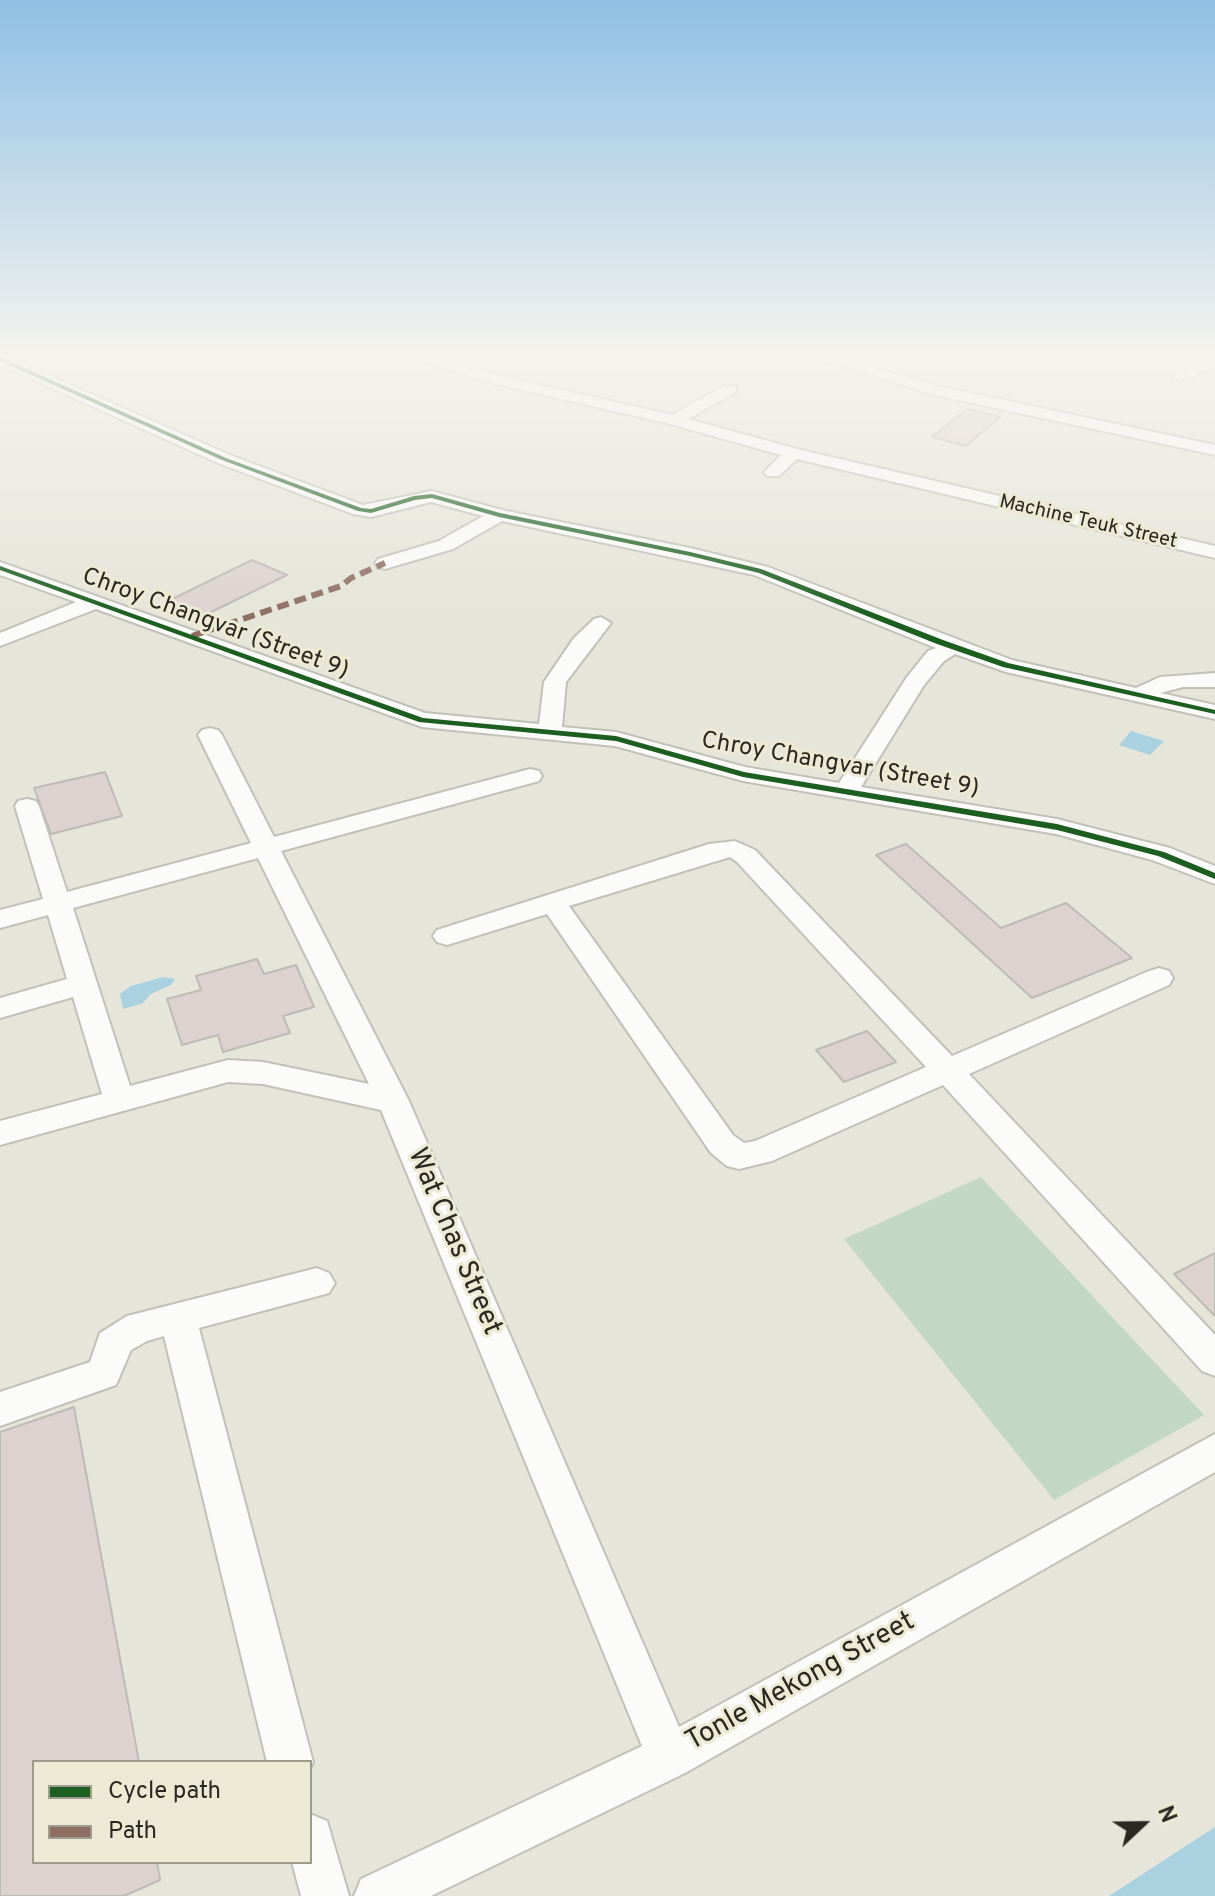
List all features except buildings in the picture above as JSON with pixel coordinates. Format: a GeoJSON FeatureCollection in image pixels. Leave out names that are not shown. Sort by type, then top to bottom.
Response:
{"type":"FeatureCollection","features":[{"type":"Feature","properties":{"kind":"street"},"geometry":{"type":"LineString","coordinates":[[185,441],[360,510],[371,511],[432,496],[499,515],[761,571],[1006,665],[1143,693],[1215,712]]}},
{"type":"Feature","properties":{"kind":"street","name":"Machine Teuk Street"},"geometry":{"type":"LineString","coordinates":[[751,441],[944,490],[1215,552]]}},
{"type":"Feature","properties":{"kind":"street"},"geometry":{"type":"LineString","coordinates":[[1175,441],[1215,450]]}},
{"type":"Feature","properties":{"kind":"street"},"geometry":{"type":"LineString","coordinates":[[773,472],[793,453]]}},
{"type":"Feature","properties":{"kind":"street"},"geometry":{"type":"LineString","coordinates":[[944,490],[962,471]]}},
{"type":"Feature","properties":{"kind":"street"},"geometry":{"type":"LineString","coordinates":[[385,563],[446,545],[471,534],[499,515]]}},
{"type":"Feature","properties":{"kind":"street","name":"Chroy Changvar (Street 9)"},"geometry":{"type":"LineString","coordinates":[[0,568],[96,602],[173,621],[422,720],[616,739],[743,774],[1057,827],[1161,854],[1215,876]]}},
{"type":"Feature","properties":{"kind":"street"},"geometry":{"type":"LineString","coordinates":[[0,640],[96,602]]}},
{"type":"Feature","properties":{"kind":"street"},"geometry":{"type":"LineString","coordinates":[[550,733],[555,682],[582,643],[601,623]]}},
{"type":"Feature","properties":{"kind":"street"},"geometry":{"type":"LineString","coordinates":[[845,793],[915,682],[936,656],[953,647]]}},
{"type":"Feature","properties":{"kind":"street"},"geometry":{"type":"LineString","coordinates":[[1143,693],[1160,684],[1215,680]]}},
{"type":"Feature","properties":{"kind":"street","name":"Wat Chas Street"},"geometry":{"type":"LineString","coordinates":[[210,735],[393,1101],[669,1757]]}},
{"type":"Feature","properties":{"kind":"street"},"geometry":{"type":"LineString","coordinates":[[0,919],[530,776]]}},
{"type":"Feature","properties":{"kind":"street"},"geometry":{"type":"LineString","coordinates":[[27,806],[119,1099]]}},
{"type":"Feature","properties":{"kind":"street"},"geometry":{"type":"LineString","coordinates":[[447,936],[718,850],[735,849],[756,867],[946,1069],[1215,1360]]}},
{"type":"Feature","properties":{"kind":"street"},"geometry":{"type":"LineString","coordinates":[[553,903],[722,1144],[739,1157],[761,1152],[1159,978]]}},
{"type":"Feature","properties":{"kind":"street"},"geometry":{"type":"LineString","coordinates":[[0,1008],[82,985]]}},
{"type":"Feature","properties":{"kind":"street"},"geometry":{"type":"LineString","coordinates":[[0,1133],[228,1071],[263,1073],[393,1101]]}},
{"type":"Feature","properties":{"kind":"street"},"geometry":{"type":"LineString","coordinates":[[0,1409],[103,1374],[113,1353],[113,1344],[123,1335],[317,1283]]}},
{"type":"Feature","properties":{"kind":"street"},"geometry":{"type":"LineString","coordinates":[[178,1318],[289,1760]]}},
{"type":"Feature","properties":{"kind":"street","name":"Tonle Mekong Street"},"geometry":{"type":"LineString","coordinates":[[378,1896],[669,1757],[1215,1452]]}},
{"type":"Feature","properties":{"kind":"street"},"geometry":{"type":"LineString","coordinates":[[312,1846],[325,1896]]}},
{"type":"Feature","properties":{"kind":"green space"},"geometry":{"type":"Polygon","coordinates":[[[981,1177],[1204,1415],[1054,1500],[844,1239],[981,1177]]]}},
{"type":"Feature","properties":{"kind":"water"},"geometry":{"type":"Polygon","coordinates":[[[1131,731],[1164,741],[1150,755],[1119,745],[1131,731]]]}},
{"type":"Feature","properties":{"kind":"water"},"geometry":{"type":"Polygon","coordinates":[[[163,977],[175,979],[143,1003],[123,1009],[120,994],[131,986],[163,977]]]}},
{"type":"Feature","properties":{"kind":"water"},"geometry":{"type":"Polygon","coordinates":[[[1215,1827],[1215,1896],[1109,1896],[1215,1827]]]}},
{"type":"Feature","properties":{"kind":"marked path"},"geometry":{"type":"LineString","coordinates":[[192,636],[341,586],[351,578],[385,563]]}},
{"type":"Feature","properties":{"kind":"cycle path"},"geometry":{"type":"LineString","coordinates":[[185,441],[360,510],[371,511],[432,496],[499,515],[690,554],[761,571],[1006,665],[1215,712]]}},
{"type":"Feature","properties":{"kind":"cycle path"},"geometry":{"type":"LineString","coordinates":[[0,568],[422,720],[616,739],[743,774],[1057,827],[1161,854],[1215,876]]}}]}
